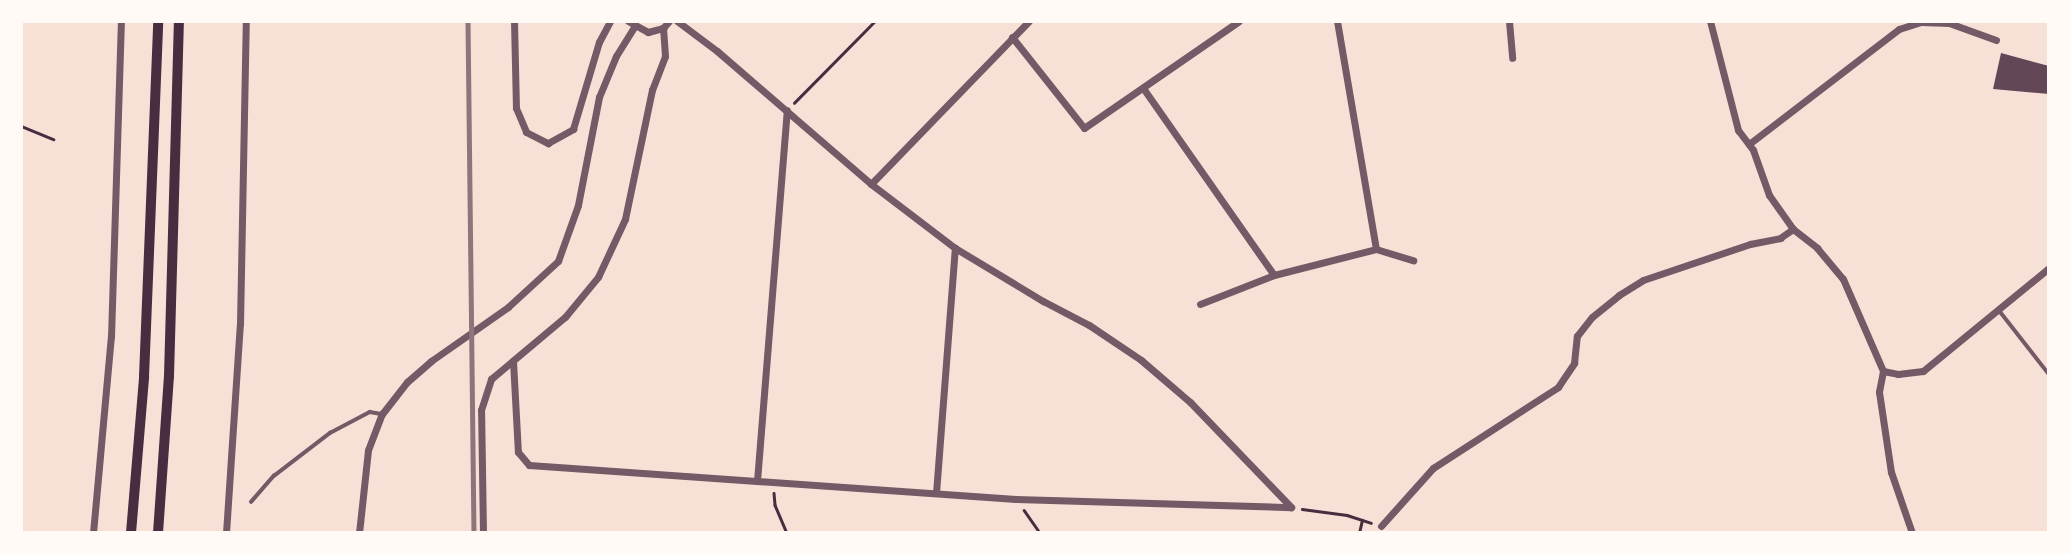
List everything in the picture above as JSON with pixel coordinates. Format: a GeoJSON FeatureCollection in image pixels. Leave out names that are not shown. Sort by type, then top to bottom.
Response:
{"type":"FeatureCollection","features":[{"type":"Feature","properties":{"kind":"main road"},"geometry":{"type":"LineString","coordinates":[[131,533],[144,377],[158,21]]}},
{"type":"Feature","properties":{"kind":"main road"},"geometry":{"type":"LineString","coordinates":[[158,533],[169,376],[179,21]]}},
{"type":"Feature","properties":{"kind":"street"},"geometry":{"type":"LineString","coordinates":[[93,533],[111,337],[121,21]]}},
{"type":"Feature","properties":{"kind":"street"},"geometry":{"type":"LineString","coordinates":[[226,533],[240,324],[246,21]]}},
{"type":"Feature","properties":{"kind":"street"},"geometry":{"type":"LineString","coordinates":[[514,21],[516,108],[526,132],[548,143],[573,129],[599,42],[610,21]]}},
{"type":"Feature","properties":{"kind":"street"},"geometry":{"type":"LineString","coordinates":[[359,533],[368,450],[382,414],[407,382],[431,361],[508,307],[558,261],[578,205],[599,97],[616,56],[631,24],[648,32],[663,28],[669,21]]}},
{"type":"Feature","properties":{"kind":"street"},"geometry":{"type":"LineString","coordinates":[[677,21],[787,110],[871,184],[955,247],[1043,301],[1089,325],[1141,360],[1190,402],[1291,507]]}},
{"type":"Feature","properties":{"kind":"street"},"geometry":{"type":"LineString","coordinates":[[871,184],[1029,21]]}},
{"type":"Feature","properties":{"kind":"street"},"geometry":{"type":"LineString","coordinates":[[1012,37],[1084,128],[1239,21]]}},
{"type":"Feature","properties":{"kind":"street"},"geometry":{"type":"LineString","coordinates":[[1337,21],[1376,249]]}},
{"type":"Feature","properties":{"kind":"street"},"geometry":{"type":"LineString","coordinates":[[1508,21],[1512,58]]}},
{"type":"Feature","properties":{"kind":"street"},"geometry":{"type":"LineString","coordinates":[[1710,21],[1738,130],[1749,144],[1769,195],[1793,229],[1817,248],[1843,279],[1882,372],[1879,392],[1891,472],[1912,533]]}},
{"type":"Feature","properties":{"kind":"street"},"geometry":{"type":"LineString","coordinates":[[1749,144],[1899,29],[1921,22],[1949,23],[1996,40]]}},
{"type":"Feature","properties":{"kind":"street"},"geometry":{"type":"LineString","coordinates":[[483,533],[481,410],[491,379],[565,317],[598,277],[625,219],[652,90],[665,56],[663,28]]}},
{"type":"Feature","properties":{"kind":"street"},"geometry":{"type":"LineString","coordinates":[[1143,88],[1274,275]]}},
{"type":"Feature","properties":{"kind":"street"},"geometry":{"type":"LineString","coordinates":[[757,481],[787,110]]}},
{"type":"Feature","properties":{"kind":"street"},"geometry":{"type":"LineString","coordinates":[[1381,526],[1433,468],[1558,387],[1574,363],[1577,336],[1592,317],[1619,295],[1643,280],[1750,244],[1780,238],[1793,229]]}},
{"type":"Feature","properties":{"kind":"street"},"geometry":{"type":"LineString","coordinates":[[936,493],[955,247]]}},
{"type":"Feature","properties":{"kind":"street"},"geometry":{"type":"LineString","coordinates":[[1200,304],[1274,275],[1376,249],[1413,260]]}},
{"type":"Feature","properties":{"kind":"street"},"geometry":{"type":"LineString","coordinates":[[1882,372],[1898,374],[1923,371],[2049,268]]}},
{"type":"Feature","properties":{"kind":"street"},"geometry":{"type":"LineString","coordinates":[[513,361],[518,452],[529,465],[1016,499],[1291,507]]}},
{"type":"Feature","properties":{"kind":"lane"},"geometry":{"type":"LineString","coordinates":[[1999,310],[2049,374]]}},
{"type":"Feature","properties":{"kind":"lane"},"geometry":{"type":"LineString","coordinates":[[251,502],[274,476],[330,433],[370,412],[382,414]]}},
{"type":"Feature","properties":{"kind":"path"},"geometry":{"type":"LineString","coordinates":[[787,110],[875,21]]}},
{"type":"Feature","properties":{"kind":"path"},"geometry":{"type":"LineString","coordinates":[[21,126],[53,139]]}},
{"type":"Feature","properties":{"kind":"path"},"geometry":{"type":"LineString","coordinates":[[774,482],[775,505],[787,533]]}},
{"type":"Feature","properties":{"kind":"path"},"geometry":{"type":"LineString","coordinates":[[1016,499],[1040,533]]}},
{"type":"Feature","properties":{"kind":"path"},"geometry":{"type":"LineString","coordinates":[[1291,507],[1381,526]]}},
{"type":"Feature","properties":{"kind":"path"},"geometry":{"type":"LineString","coordinates":[[1359,533],[1362,520]]}},
{"type":"Feature","properties":{"kind":"building"},"geometry":{"type":"Polygon","coordinates":[[[2001,53],[2049,66],[2049,94],[1993,89],[2001,53]]]}},
{"type":"Feature","properties":{"kind":"railway"},"geometry":{"type":"LineString","coordinates":[[468,21],[474,533]]}}]}
